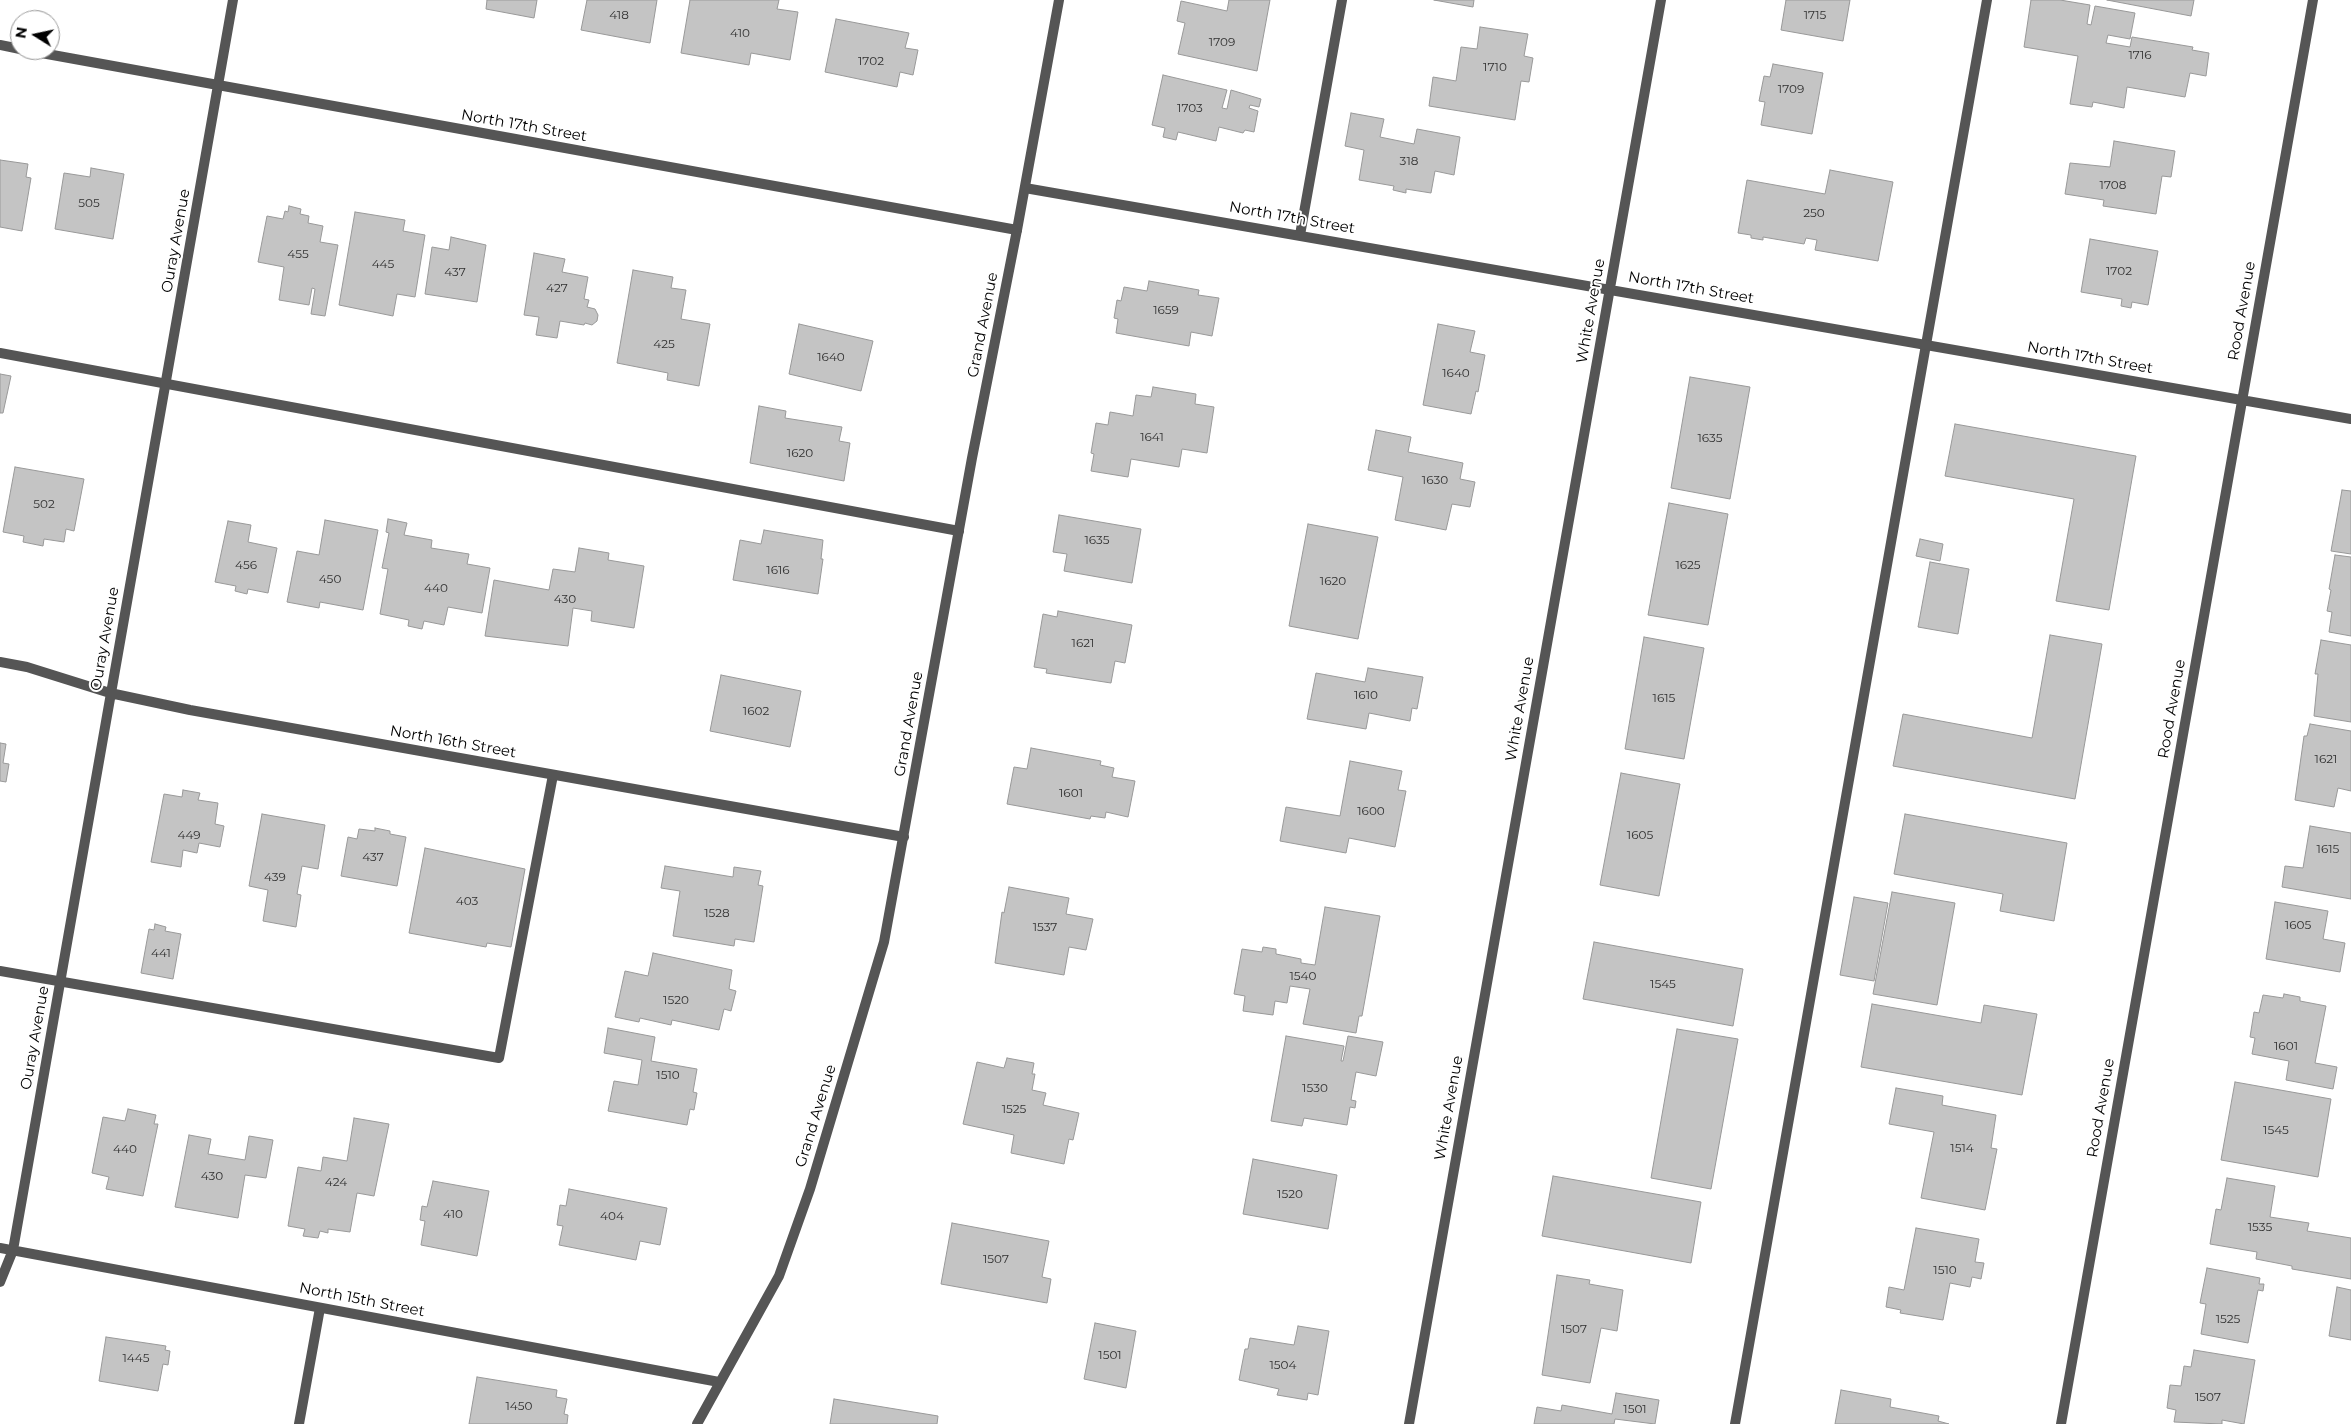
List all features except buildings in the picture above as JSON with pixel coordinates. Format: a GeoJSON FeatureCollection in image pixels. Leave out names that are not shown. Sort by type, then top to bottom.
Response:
{"type":"FeatureCollection","features":[{"type":"Feature","properties":{"kind":"street","name":"Ouray Avenue"},"geometry":{"type":"LineString","coordinates":[[0,1282],[13,1250],[233,0]]}},
{"type":"Feature","properties":{"kind":"street","name":"Grand Avenue"},"geometry":{"type":"LineString","coordinates":[[697,1424],[779,1276],[810,1189],[884,942],[1059,0]]}},
{"type":"Feature","properties":{"kind":"street"},"geometry":{"type":"LineString","coordinates":[[1300,235],[1342,0]]}},
{"type":"Feature","properties":{"kind":"street","name":"White Avenue"},"geometry":{"type":"LineString","coordinates":[[1409,1424],[1661,0]]}},
{"type":"Feature","properties":{"kind":"street"},"geometry":{"type":"LineString","coordinates":[[1735,1424],[1987,0]]}},
{"type":"Feature","properties":{"kind":"street","name":"Rood Avenue"},"geometry":{"type":"LineString","coordinates":[[2061,1424],[2313,0]]}},
{"type":"Feature","properties":{"kind":"street","name":"North 17th Street"},"geometry":{"type":"LineString","coordinates":[[60,57],[1017,230]]}},
{"type":"Feature","properties":{"kind":"street","name":"North 17th Street"},"geometry":{"type":"LineString","coordinates":[[1025,188],[2351,419]]}},
{"type":"Feature","properties":{"kind":"street"},"geometry":{"type":"LineString","coordinates":[[0,353],[959,531]]}},
{"type":"Feature","properties":{"kind":"street","name":"North 16th Street"},"geometry":{"type":"LineString","coordinates":[[0,662],[26,667],[110,693],[190,710],[904,837]]}},
{"type":"Feature","properties":{"kind":"street"},"geometry":{"type":"LineString","coordinates":[[0,971],[499,1058],[553,775]]}},
{"type":"Feature","properties":{"kind":"street","name":"North 15th Street"},"geometry":{"type":"LineString","coordinates":[[0,1248],[719,1382]]}},
{"type":"Feature","properties":{"kind":"street"},"geometry":{"type":"LineString","coordinates":[[299,1424],[320,1308]]}}]}
